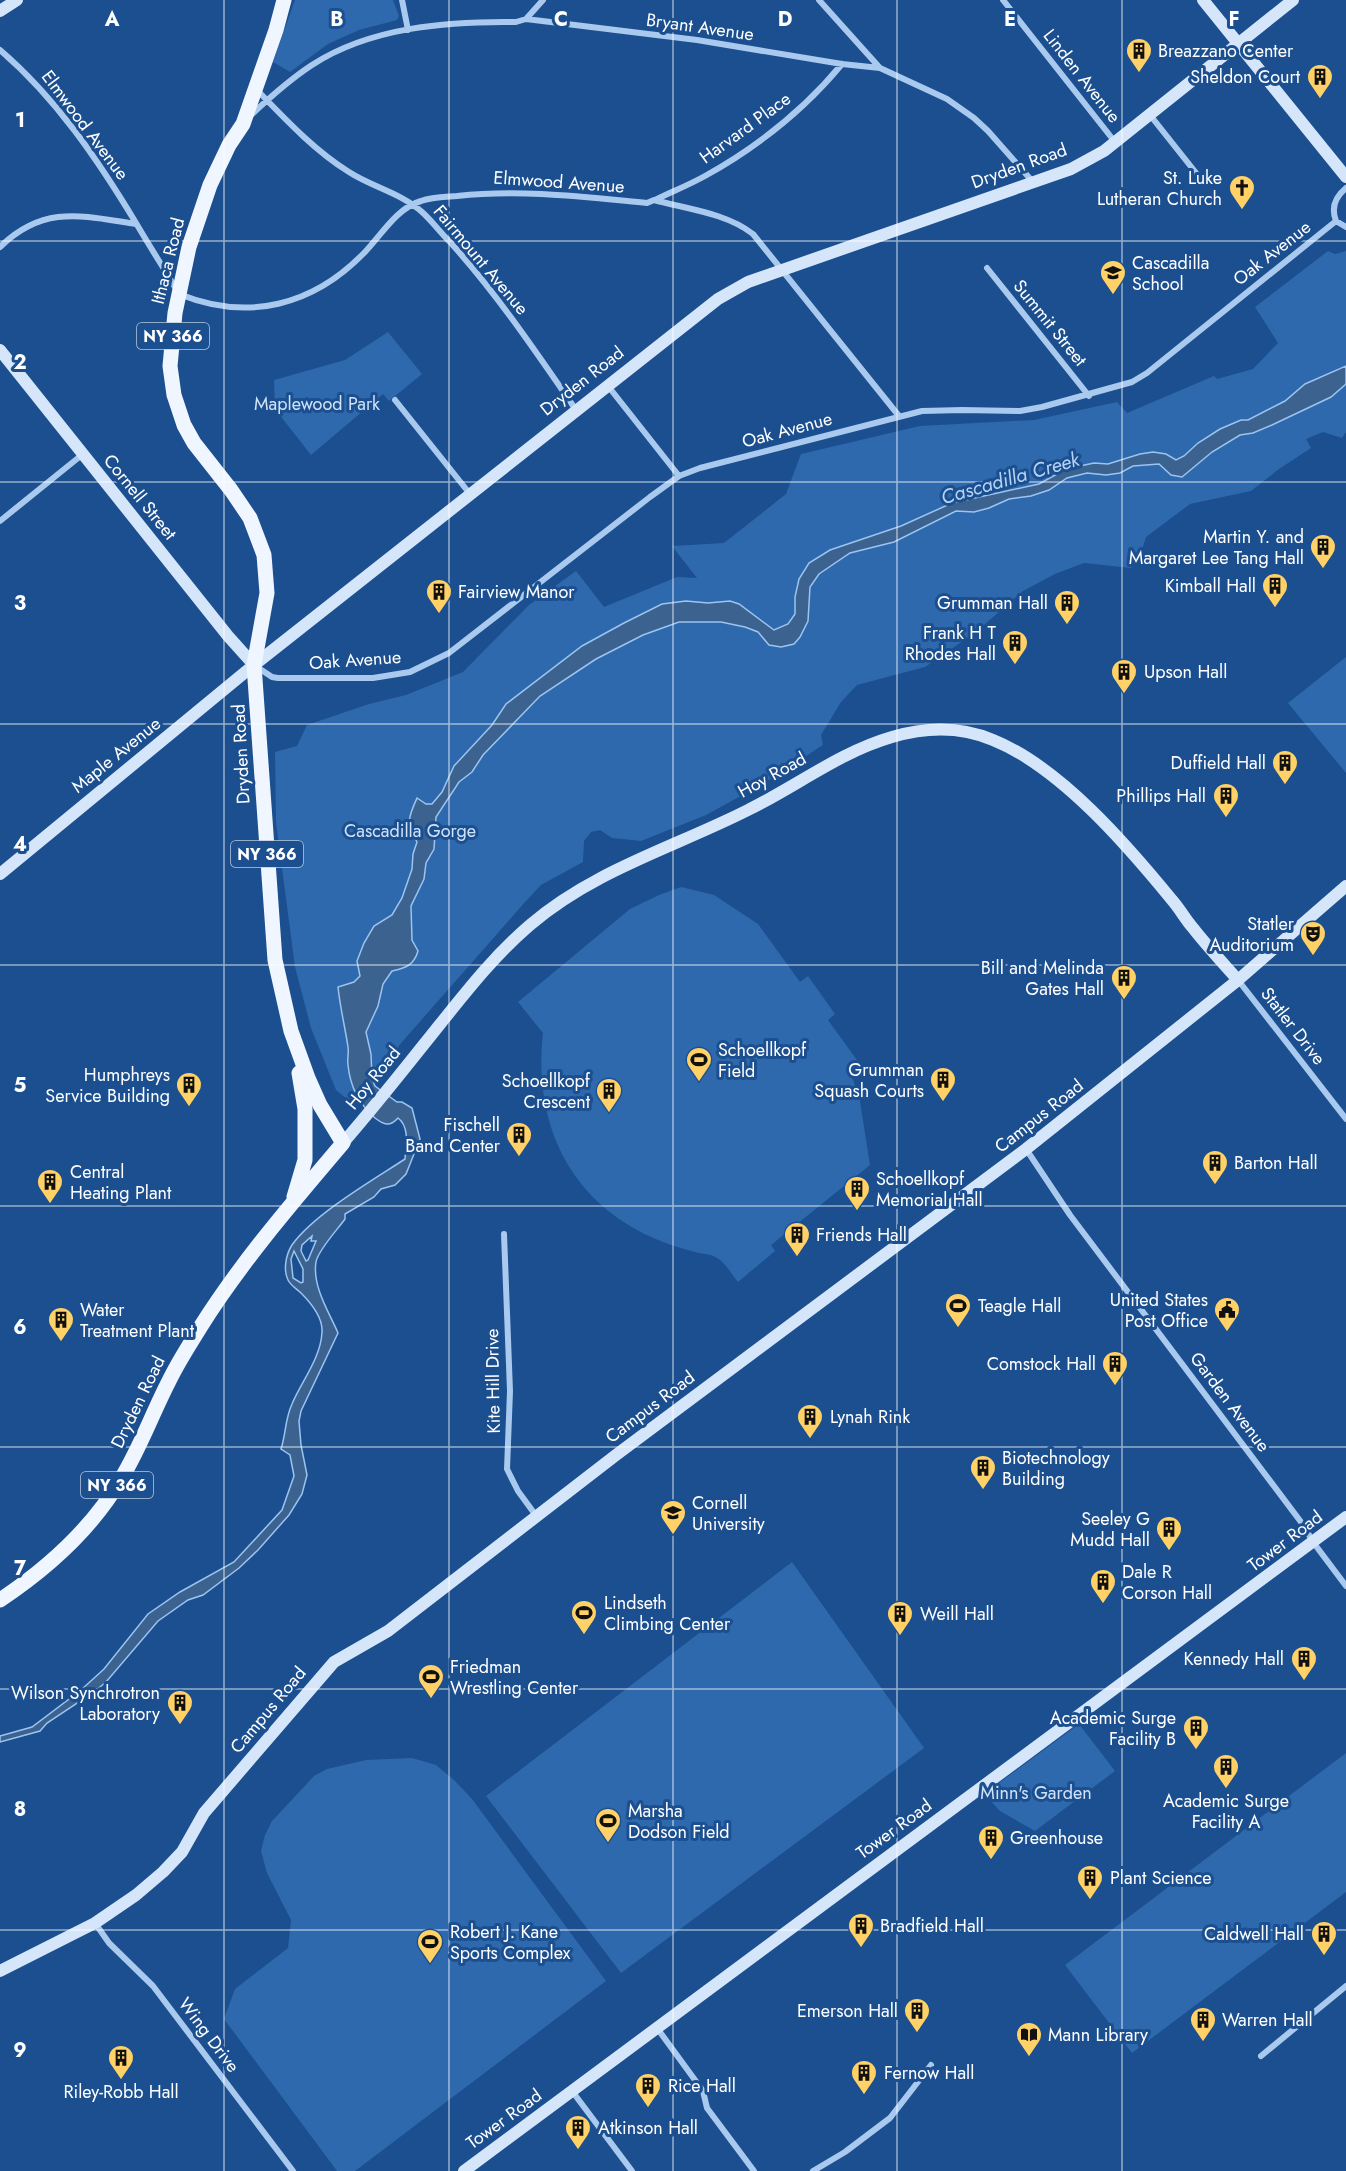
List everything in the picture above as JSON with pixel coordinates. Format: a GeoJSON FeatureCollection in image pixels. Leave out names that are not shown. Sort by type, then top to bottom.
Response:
{"type":"FeatureCollection","features":[{"type":"Feature","properties":{"kind":"main road","name":"Ithaca Road"},"geometry":{"type":"LineString","coordinates":[[254,665],[267,593],[264,555],[250,518],[194,443],[174,396],[170,366],[179,294],[189,247],[210,185],[243,124],[276,30],[284,0]]}},
{"type":"Feature","properties":{"kind":"main road","name":"Dryden Road"},"geometry":{"type":"LineString","coordinates":[[254,665],[275,960],[294,1042],[305,1109],[305,1160],[293,1203]]}},
{"type":"Feature","properties":{"kind":"main road","name":"Dryden Road"},"geometry":{"type":"LineString","coordinates":[[0,1600],[52,1563],[78,1537],[100,1510],[121,1480],[169,1381],[201,1325],[244,1265],[343,1143],[320,1105],[294,1042]]}},
{"type":"Feature","properties":{"kind":"street"},"geometry":{"type":"LineString","coordinates":[[0,11],[17,0]]}},
{"type":"Feature","properties":{"kind":"street"},"geometry":{"type":"LineString","coordinates":[[402,0],[408,30]]}},
{"type":"Feature","properties":{"kind":"street"},"geometry":{"type":"LineString","coordinates":[[526,19],[543,0]]}},
{"type":"Feature","properties":{"kind":"street"},"geometry":{"type":"LineString","coordinates":[[819,0],[880,68]]}},
{"type":"Feature","properties":{"kind":"street","name":"Linden Avenue"},"geometry":{"type":"LineString","coordinates":[[1003,0],[1115,142]]}},
{"type":"Feature","properties":{"kind":"street"},"geometry":{"type":"LineString","coordinates":[[1203,0],[1346,177]]}},
{"type":"Feature","properties":{"kind":"street","name":"Dryden Road"},"geometry":{"type":"LineString","coordinates":[[254,665],[718,299],[748,282],[1086,163],[1150,115],[1293,0]]}},
{"type":"Feature","properties":{"kind":"street","name":"Bryant Avenue"},"geometry":{"type":"LineString","coordinates":[[243,124],[286,83],[315,63],[360,42],[408,30],[453,24],[516,22],[526,19],[697,40],[880,68],[947,99],[974,118],[1034,182]]}},
{"type":"Feature","properties":{"kind":"street","name":"Elmwood Avenue"},"geometry":{"type":"LineString","coordinates":[[0,50],[26,73],[60,112],[114,186],[179,294],[222,306],[245,308],[282,304],[297,299],[321,288],[350,266],[397,216],[412,204],[430,198],[487,192],[551,194],[647,203],[654,200],[717,216],[738,224],[753,234],[899,416]]}},
{"type":"Feature","properties":{"kind":"street","name":"Harvard Place"},"geometry":{"type":"LineString","coordinates":[[654,200],[704,177],[777,128],[801,108],[842,64]]}},
{"type":"Feature","properties":{"kind":"street","name":"Fairmount Avenue"},"geometry":{"type":"LineString","coordinates":[[255,87],[342,168],[412,204],[424,214],[505,308],[576,410]]}},
{"type":"Feature","properties":{"kind":"street"},"geometry":{"type":"LineString","coordinates":[[1150,115],[1204,183]]}},
{"type":"Feature","properties":{"kind":"street","name":"Oak Avenue"},"geometry":{"type":"LineString","coordinates":[[1346,188],[1334,203],[1336,221],[1346,227]]}},
{"type":"Feature","properties":{"kind":"street"},"geometry":{"type":"LineString","coordinates":[[0,247],[26,228],[55,217],[82,215],[136,224]]}},
{"type":"Feature","properties":{"kind":"street","name":"Oak Avenue"},"geometry":{"type":"LineString","coordinates":[[254,665],[272,677],[290,679],[373,678],[402,674],[426,666],[449,653],[679,476],[700,468],[922,411],[1020,411],[1089,396],[1132,382],[1147,373],[1336,221]]}},
{"type":"Feature","properties":{"kind":"street","name":"Summit Street"},"geometry":{"type":"LineString","coordinates":[[987,268],[1089,396]]}},
{"type":"Feature","properties":{"kind":"street","name":"Cornell Street"},"geometry":{"type":"LineString","coordinates":[[0,350],[228,636],[254,665]]}},
{"type":"Feature","properties":{"kind":"street"},"geometry":{"type":"LineString","coordinates":[[608,385],[679,476]]}},
{"type":"Feature","properties":{"kind":"street"},"geometry":{"type":"LineString","coordinates":[[395,400],[470,494]]}},
{"type":"Feature","properties":{"kind":"street"},"geometry":{"type":"LineString","coordinates":[[0,521],[83,454]]}},
{"type":"Feature","properties":{"kind":"street","name":"Maple Avenue"},"geometry":{"type":"LineString","coordinates":[[0,874],[254,665]]}},
{"type":"Feature","properties":{"kind":"street","name":"Hoy Road"},"geometry":{"type":"LineString","coordinates":[[343,1143],[494,958],[529,925],[570,895],[611,871],[754,807],[855,751],[892,737],[935,729],[955,729],[994,740],[1022,755],[1054,777],[1082,801],[1133,855],[1238,980]]}},
{"type":"Feature","properties":{"kind":"street","name":"Campus Road"},"geometry":{"type":"LineString","coordinates":[[0,1971],[94,1923],[136,1895],[177,1858],[189,1842],[204,1813],[330,1665],[388,1631],[626,1448],[1026,1149],[1238,980],[1346,886]]}},
{"type":"Feature","properties":{"kind":"street","name":"Statler Drive"},"geometry":{"type":"LineString","coordinates":[[1238,980],[1346,1119]]}},
{"type":"Feature","properties":{"kind":"street","name":"Garden Avenue"},"geometry":{"type":"LineString","coordinates":[[1026,1149],[1070,1215],[1304,1526],[1313,1542],[1346,1586]]}},
{"type":"Feature","properties":{"kind":"street","name":"Kite Hill Drive"},"geometry":{"type":"LineString","coordinates":[[504,1234],[510,1391],[507,1470],[518,1491],[538,1517]]}},
{"type":"Feature","properties":{"kind":"street","name":"Tower Road"},"geometry":{"type":"LineString","coordinates":[[464,2171],[1346,1517]]}},
{"type":"Feature","properties":{"kind":"street","name":"Wing Drive"},"geometry":{"type":"LineString","coordinates":[[94,1923],[109,1943],[153,1986],[293,2171]]}},
{"type":"Feature","properties":{"kind":"street"},"geometry":{"type":"LineString","coordinates":[[1262,2056],[1346,1986]]}},
{"type":"Feature","properties":{"kind":"street"},"geometry":{"type":"LineString","coordinates":[[657,2028],[703,2091],[707,2108],[754,2171]]}},
{"type":"Feature","properties":{"kind":"street"},"geometry":{"type":"LineString","coordinates":[[813,2171],[845,2152],[890,2118],[931,2065]]}},
{"type":"Feature","properties":{"kind":"street"},"geometry":{"type":"LineString","coordinates":[[572,2091],[633,2171]]}},
{"type":"Feature","properties":{"kind":"green space"},"geometry":{"type":"Polygon","coordinates":[[[295,0],[393,0],[399,16],[397,20],[359,30],[328,44],[290,72],[273,62],[295,0]]]}},
{"type":"Feature","properties":{"kind":"green space","name":"Cascadilla Gorge"},"geometry":{"type":"Polygon","coordinates":[[[1328,251],[1335,254],[1346,251],[1346,432],[1342,438],[1323,432],[1306,439],[1311,448],[1251,491],[1190,504],[1146,537],[1139,559],[1131,568],[1084,563],[1055,574],[1023,591],[976,632],[925,667],[857,685],[841,702],[821,735],[823,745],[761,785],[706,815],[641,841],[612,838],[600,830],[591,832],[584,841],[583,862],[541,885],[402,1042],[356,1100],[347,1099],[336,1090],[311,1028],[295,967],[276,822],[275,752],[297,746],[307,725],[369,704],[406,695],[463,672],[529,605],[576,571],[604,607],[677,577],[697,578],[672,546],[724,543],[786,494],[801,454],[920,426],[1034,420],[1117,402],[1127,413],[1214,376],[1217,379],[1253,369],[1278,343],[1255,307],[1328,251]]]}},
{"type":"Feature","properties":{"kind":"green space","name":"Maplewood Park"},"geometry":{"type":"Polygon","coordinates":[[[388,332],[422,374],[389,401],[383,394],[311,455],[275,409],[274,380],[345,360],[388,332]]]}},
{"type":"Feature","properties":{"kind":"green space"},"geometry":{"type":"Polygon","coordinates":[[[1346,657],[1346,773],[1288,703],[1346,657]]]}},
{"type":"Feature","properties":{"kind":"green space","name":"Schoellkopf Field"},"geometry":{"type":"Polygon","coordinates":[[[681,887],[714,895],[758,924],[800,982],[808,976],[835,1014],[828,1020],[862,1067],[851,1075],[859,1095],[870,1165],[771,1245],[775,1251],[738,1282],[726,1266],[715,1257],[663,1242],[622,1221],[598,1202],[578,1179],[562,1154],[551,1127],[544,1097],[541,1066],[543,1033],[518,1002],[630,909],[681,887]]]}},
{"type":"Feature","properties":{"kind":"green space"},"geometry":{"type":"Polygon","coordinates":[[[792,1562],[924,1748],[621,1973],[486,1796],[792,1562]]]}},
{"type":"Feature","properties":{"kind":"green space","name":"Minn's Garden"},"geometry":{"type":"Polygon","coordinates":[[[1079,1724],[1115,1771],[1035,1831],[1000,1811],[984,1794],[1079,1724]]]}},
{"type":"Feature","properties":{"kind":"green space"},"geometry":{"type":"Polygon","coordinates":[[[1346,1753],[1346,1892],[1132,2053],[1065,1965],[1346,1753]]]}},
{"type":"Feature","properties":{"kind":"green space","name":"Robert J. Kane Sports Complex"},"geometry":{"type":"Polygon","coordinates":[[[412,1758],[436,1765],[472,1799],[606,1981],[355,2171],[337,2171],[224,2019],[235,1989],[288,1948],[291,1920],[267,1873],[261,1851],[272,1821],[314,1776],[327,1769],[366,1760],[412,1758]]]}},
{"type":"Feature","properties":{"kind":"shaded area"},"geometry":{"type":"Polygon","coordinates":[[[1346,366],[1346,384],[1331,397],[1253,433],[1240,435],[1212,452],[1182,477],[1171,475],[1159,464],[1133,466],[1120,473],[1106,475],[1087,473],[1067,478],[1049,490],[1031,496],[1009,499],[974,512],[956,511],[894,542],[850,553],[819,574],[810,587],[808,621],[794,644],[781,647],[769,645],[758,632],[721,622],[679,622],[643,635],[596,659],[540,696],[483,755],[472,772],[459,782],[436,817],[434,849],[426,863],[424,879],[411,906],[412,940],[418,951],[412,963],[392,971],[383,984],[378,1006],[366,1032],[375,1086],[397,1102],[402,1102],[412,1108],[420,1139],[406,1174],[395,1185],[381,1189],[374,1197],[345,1214],[345,1219],[324,1246],[316,1262],[316,1280],[338,1333],[301,1411],[299,1421],[301,1445],[307,1475],[302,1494],[289,1515],[258,1550],[239,1568],[203,1595],[188,1600],[158,1621],[106,1682],[94,1692],[47,1723],[40,1731],[0,1742],[0,1736],[32,1727],[81,1690],[104,1669],[148,1614],[180,1592],[234,1562],[282,1510],[294,1476],[290,1455],[281,1449],[287,1421],[292,1404],[318,1351],[322,1332],[321,1321],[316,1311],[286,1276],[288,1253],[292,1245],[314,1221],[405,1159],[406,1137],[402,1122],[398,1118],[390,1124],[378,1120],[364,1107],[353,1087],[349,1073],[348,1047],[338,987],[354,982],[360,976],[357,961],[364,943],[374,926],[392,915],[402,898],[412,869],[417,842],[411,830],[410,820],[417,798],[426,804],[432,804],[442,792],[454,766],[492,725],[506,704],[582,646],[662,604],[686,601],[708,603],[730,601],[739,604],[774,630],[788,624],[795,614],[795,597],[799,579],[809,563],[830,550],[901,526],[952,503],[1039,484],[1066,469],[1094,463],[1108,464],[1153,452],[1166,454],[1176,460],[1220,429],[1241,420],[1248,420],[1285,401],[1305,384],[1346,366]],[[312,1236],[302,1245],[301,1251],[306,1261],[316,1241],[311,1241],[312,1236]],[[294,1251],[291,1259],[293,1278],[301,1283],[303,1282],[303,1269],[294,1251]]]}},
{"type":"Feature","properties":{"kind":"place","name":"Breazzano Center"},"geometry":{"type":"Point","coordinates":[1139,74]}},
{"type":"Feature","properties":{"kind":"place","name":"Sheldon Court"},"geometry":{"type":"Point","coordinates":[1320,100]}},
{"type":"Feature","properties":{"kind":"place","name":"St. Luke Lutheran Church"},"geometry":{"type":"Point","coordinates":[1242,211]}},
{"type":"Feature","properties":{"kind":"place","name":"Cascadilla School"},"geometry":{"type":"Point","coordinates":[1113,296]}},
{"type":"Feature","properties":{"kind":"place","name":"Martin Y. and Margaret Lee Tang Hall"},"geometry":{"type":"Point","coordinates":[1323,570]}},
{"type":"Feature","properties":{"kind":"place","name":"Kimball Hall"},"geometry":{"type":"Point","coordinates":[1275,609]}},
{"type":"Feature","properties":{"kind":"place","name":"Fairview Manor"},"geometry":{"type":"Point","coordinates":[439,615]}},
{"type":"Feature","properties":{"kind":"place","name":"Grumman Hall"},"geometry":{"type":"Point","coordinates":[1067,626]}},
{"type":"Feature","properties":{"kind":"place","name":"Frank H T Rhodes Hall"},"geometry":{"type":"Point","coordinates":[1015,666]}},
{"type":"Feature","properties":{"kind":"place","name":"Upson Hall"},"geometry":{"type":"Point","coordinates":[1124,695]}},
{"type":"Feature","properties":{"kind":"place","name":"Duffield Hall"},"geometry":{"type":"Point","coordinates":[1285,786]}},
{"type":"Feature","properties":{"kind":"place","name":"Phillips Hall"},"geometry":{"type":"Point","coordinates":[1226,819]}},
{"type":"Feature","properties":{"kind":"place","name":"Statler Auditorium"},"geometry":{"type":"Point","coordinates":[1313,957]}},
{"type":"Feature","properties":{"kind":"place","name":"Bill and Melinda Gates Hall"},"geometry":{"type":"Point","coordinates":[1124,1001]}},
{"type":"Feature","properties":{"kind":"place","name":"Schoellkopf Field"},"geometry":{"type":"Point","coordinates":[699,1083]}},
{"type":"Feature","properties":{"kind":"place","name":"Grumman Squash Courts"},"geometry":{"type":"Point","coordinates":[943,1103]}},
{"type":"Feature","properties":{"kind":"place","name":"Humphreys Service Building"},"geometry":{"type":"Point","coordinates":[189,1108]}},
{"type":"Feature","properties":{"kind":"place","name":"Schoellkopf Crescent"},"geometry":{"type":"Point","coordinates":[609,1114]}},
{"type":"Feature","properties":{"kind":"place","name":"Fischell Band Center"},"geometry":{"type":"Point","coordinates":[519,1158]}},
{"type":"Feature","properties":{"kind":"place","name":"Barton Hall"},"geometry":{"type":"Point","coordinates":[1215,1186]}},
{"type":"Feature","properties":{"kind":"place","name":"Central Heating Plant"},"geometry":{"type":"Point","coordinates":[50,1205]}},
{"type":"Feature","properties":{"kind":"place","name":"Schoellkopf Memorial Hall"},"geometry":{"type":"Point","coordinates":[857,1212]}},
{"type":"Feature","properties":{"kind":"place","name":"Friends Hall"},"geometry":{"type":"Point","coordinates":[797,1258]}},
{"type":"Feature","properties":{"kind":"place","name":"Teagle Hall"},"geometry":{"type":"Point","coordinates":[958,1329]}},
{"type":"Feature","properties":{"kind":"place","name":"United States Post Office"},"geometry":{"type":"Point","coordinates":[1227,1333]}},
{"type":"Feature","properties":{"kind":"place","name":"Water Treatment Plant"},"geometry":{"type":"Point","coordinates":[61,1343]}},
{"type":"Feature","properties":{"kind":"place","name":"Comstock Hall"},"geometry":{"type":"Point","coordinates":[1115,1387]}},
{"type":"Feature","properties":{"kind":"place","name":"Lynah Rink"},"geometry":{"type":"Point","coordinates":[810,1440]}},
{"type":"Feature","properties":{"kind":"place","name":"Biotechnology Building"},"geometry":{"type":"Point","coordinates":[983,1491]}},
{"type":"Feature","properties":{"kind":"place","name":"Cornell University"},"geometry":{"type":"Point","coordinates":[673,1536]}},
{"type":"Feature","properties":{"kind":"place","name":"Seeley G Mudd Hall"},"geometry":{"type":"Point","coordinates":[1169,1552]}},
{"type":"Feature","properties":{"kind":"place","name":"Dale R Corson Hall"},"geometry":{"type":"Point","coordinates":[1103,1605]}},
{"type":"Feature","properties":{"kind":"place","name":"Lindseth Climbing Center"},"geometry":{"type":"Point","coordinates":[584,1636]}},
{"type":"Feature","properties":{"kind":"place","name":"Weill Hall"},"geometry":{"type":"Point","coordinates":[900,1637]}},
{"type":"Feature","properties":{"kind":"place","name":"Kennedy Hall"},"geometry":{"type":"Point","coordinates":[1304,1682]}},
{"type":"Feature","properties":{"kind":"place","name":"Friedman Wrestling Center"},"geometry":{"type":"Point","coordinates":[431,1700]}},
{"type":"Feature","properties":{"kind":"place","name":"Wilson Synchrotron Laboratory"},"geometry":{"type":"Point","coordinates":[180,1726]}},
{"type":"Feature","properties":{"kind":"place","name":"Academic Surge Facility B"},"geometry":{"type":"Point","coordinates":[1196,1751]}},
{"type":"Feature","properties":{"kind":"place","name":"Academic Surge Facility A"},"geometry":{"type":"Point","coordinates":[1226,1790]}},
{"type":"Feature","properties":{"kind":"place","name":"Marsha Dodson Field"},"geometry":{"type":"Point","coordinates":[608,1844]}},
{"type":"Feature","properties":{"kind":"place","name":"Greenhouse"},"geometry":{"type":"Point","coordinates":[991,1861]}},
{"type":"Feature","properties":{"kind":"place","name":"Plant Science"},"geometry":{"type":"Point","coordinates":[1090,1901]}},
{"type":"Feature","properties":{"kind":"place","name":"Bradfield Hall"},"geometry":{"type":"Point","coordinates":[861,1949]}},
{"type":"Feature","properties":{"kind":"place","name":"Caldwell Hall"},"geometry":{"type":"Point","coordinates":[1324,1957]}},
{"type":"Feature","properties":{"kind":"place","name":"Robert J. Kane Sports Complex"},"geometry":{"type":"Point","coordinates":[430,1965]}},
{"type":"Feature","properties":{"kind":"place","name":"Emerson Hall"},"geometry":{"type":"Point","coordinates":[917,2034]}},
{"type":"Feature","properties":{"kind":"place","name":"Warren Hall"},"geometry":{"type":"Point","coordinates":[1203,2043]}},
{"type":"Feature","properties":{"kind":"place","name":"Mann Library"},"geometry":{"type":"Point","coordinates":[1029,2058]}},
{"type":"Feature","properties":{"kind":"place","name":"Riley-Robb Hall"},"geometry":{"type":"Point","coordinates":[121,2081]}},
{"type":"Feature","properties":{"kind":"place","name":"Fernow Hall"},"geometry":{"type":"Point","coordinates":[864,2096]}},
{"type":"Feature","properties":{"kind":"place","name":"Rice Hall"},"geometry":{"type":"Point","coordinates":[648,2109]}},
{"type":"Feature","properties":{"kind":"place","name":"Atkinson Hall"},"geometry":{"type":"Point","coordinates":[578,2151]}},
{"type":"Feature","properties":{"kind":"water label","name":"Cascadilla Creek"},"geometry":{"type":"Point","coordinates":[1010,478]}}]}
